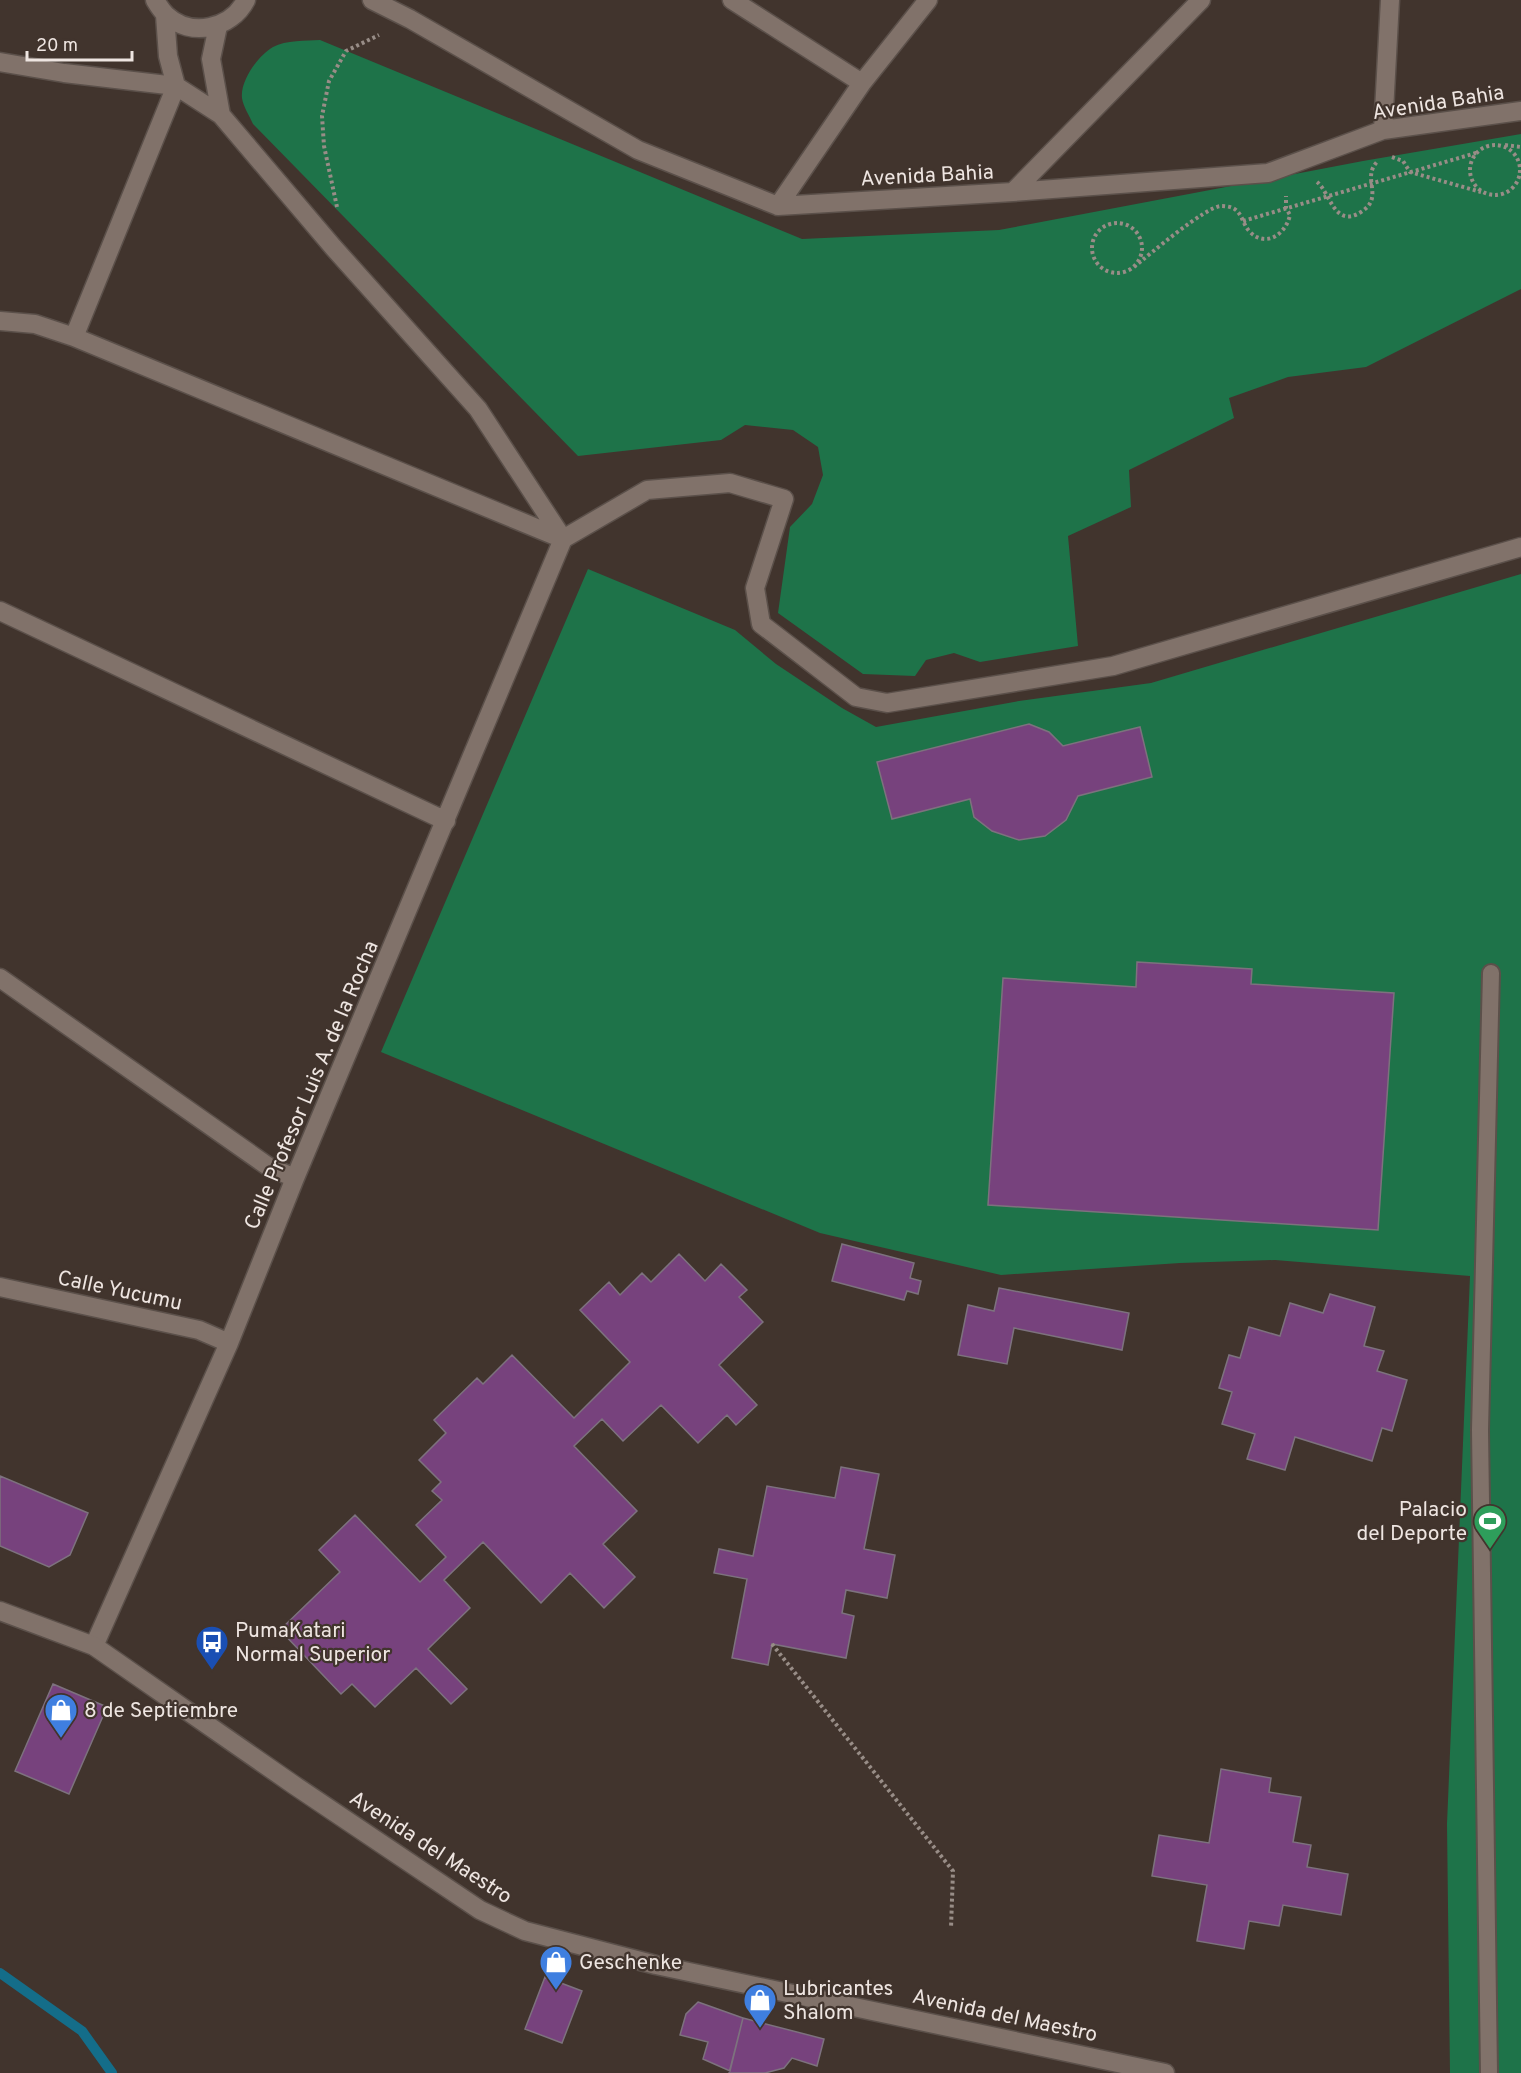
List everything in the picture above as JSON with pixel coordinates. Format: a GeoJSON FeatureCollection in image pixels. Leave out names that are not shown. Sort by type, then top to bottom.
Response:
{"type":"FeatureCollection","features":[{"type":"Feature","properties":{"kind":"street"},"geometry":{"type":"LineString","coordinates":[[160,7],[181,25],[199,29],[218,26],[232,18],[246,0]]}},
{"type":"Feature","properties":{"kind":"street","name":"Avenida Bahia"},"geometry":{"type":"LineString","coordinates":[[372,0],[410,19],[638,150],[778,206],[1013,192],[1268,173],[1383,130],[1521,111]]}},
{"type":"Feature","properties":{"kind":"street"},"geometry":{"type":"LineString","coordinates":[[732,0],[862,83]]}},
{"type":"Feature","properties":{"kind":"street"},"geometry":{"type":"LineString","coordinates":[[778,206],[862,83],[928,0]]}},
{"type":"Feature","properties":{"kind":"street"},"geometry":{"type":"LineString","coordinates":[[1013,192],[1201,0]]}},
{"type":"Feature","properties":{"kind":"street"},"geometry":{"type":"LineString","coordinates":[[1383,130],[1390,0]]}},
{"type":"Feature","properties":{"kind":"street"},"geometry":{"type":"LineString","coordinates":[[74,337],[176,86],[168,56],[160,7]]}},
{"type":"Feature","properties":{"kind":"street"},"geometry":{"type":"LineString","coordinates":[[218,26],[211,59],[221,115]]}},
{"type":"Feature","properties":{"kind":"street"},"geometry":{"type":"LineString","coordinates":[[0,62],[63,73],[176,86],[221,115],[333,247],[478,409],[563,539]]}},
{"type":"Feature","properties":{"kind":"street"},"geometry":{"type":"LineString","coordinates":[[0,321],[35,324],[74,337],[563,539]]}},
{"type":"Feature","properties":{"kind":"street"},"geometry":{"type":"LineString","coordinates":[[563,539],[647,490],[730,483],[784,500],[755,588],[761,624],[856,697],[887,703],[1113,666],[1521,546]]}},
{"type":"Feature","properties":{"kind":"street","name":"Calle Profesor Luis A. de la Rocha"},"geometry":{"type":"LineString","coordinates":[[94,1646],[229,1342],[563,539]]}},
{"type":"Feature","properties":{"kind":"street"},"geometry":{"type":"LineString","coordinates":[[0,610],[446,821]]}},
{"type":"Feature","properties":{"kind":"street"},"geometry":{"type":"LineString","coordinates":[[0,978],[269,1167],[296,1178]]}},
{"type":"Feature","properties":{"kind":"street","name":"Calle Yucumu"},"geometry":{"type":"LineString","coordinates":[[0,1287],[199,1330],[229,1342]]}},
{"type":"Feature","properties":{"kind":"street","name":"Avenida del Maestro"},"geometry":{"type":"LineString","coordinates":[[0,1611],[94,1646],[294,1785],[480,1910],[525,1931],[656,1965],[1165,2073]]}},
{"type":"Feature","properties":{"kind":"lane"},"geometry":{"type":"LineString","coordinates":[[1489,2073],[1480,1430],[1491,973]]}},
{"type":"Feature","properties":{"kind":"path"},"geometry":{"type":"LineString","coordinates":[[333,247],[338,210],[324,146],[322,116],[329,81],[346,51],[410,19]]}},
{"type":"Feature","properties":{"kind":"path"},"geometry":{"type":"LineString","coordinates":[[1499,144],[1513,152],[1520,166],[1517,182],[1506,193]]}},
{"type":"Feature","properties":{"kind":"path"},"geometry":{"type":"LineString","coordinates":[[1481,192],[1470,178],[1471,160],[1476,153],[1482,148],[1499,144],[1521,147]]}},
{"type":"Feature","properties":{"kind":"path"},"geometry":{"type":"LineString","coordinates":[[1243,220],[1476,153]]}},
{"type":"Feature","properties":{"kind":"path"},"geometry":{"type":"LineString","coordinates":[[1324,190],[1335,210],[1349,215],[1357,214],[1369,205],[1372,198],[1374,190],[1371,183],[1371,171],[1379,161],[1385,158],[1397,158],[1403,161],[1410,172],[1481,192],[1498,195],[1506,193],[1521,183]]}},
{"type":"Feature","properties":{"kind":"path"},"geometry":{"type":"LineString","coordinates":[[1134,267],[1139,260],[1142,244],[1134,229],[1127,225],[1110,224],[1096,233],[1092,249],[1097,265],[1111,273],[1127,272],[1134,267],[1212,208],[1231,207],[1238,211],[1246,228],[1258,238],[1272,238],[1280,234],[1289,223],[1290,215],[1286,208]]}},
{"type":"Feature","properties":{"kind":"path"},"geometry":{"type":"LineString","coordinates":[[772,1644],[953,1871],[951,1928]]}},
{"type":"Feature","properties":{"kind":"green space"},"geometry":{"type":"Polygon","coordinates":[[[320,40],[802,239],[999,230],[1363,161],[1521,134],[1521,289],[1366,367],[1288,377],[1229,398],[1234,418],[1129,470],[1131,507],[1068,536],[1078,646],[980,662],[954,653],[926,660],[915,676],[863,674],[778,613],[790,527],[812,504],[823,475],[818,447],[793,430],[745,425],[721,440],[578,456],[253,124],[242,98],[242,91],[247,76],[257,62],[278,45],[296,41],[320,40]]]}},
{"type":"Feature","properties":{"kind":"green space","name":"Palacio del Deporte"},"geometry":{"type":"Polygon","coordinates":[[[588,569],[735,630],[776,664],[842,708],[876,727],[1019,701],[1151,683],[1521,574],[1521,2073],[1450,2073],[1447,1824],[1470,1276],[1275,1260],[1180,1263],[1001,1275],[820,1233],[381,1052],[588,569]]]}},
{"type":"Feature","properties":{"kind":"building"},"geometry":{"type":"Polygon","coordinates":[[[1029,724],[1049,732],[1063,746],[1140,727],[1152,777],[1078,796],[1066,820],[1045,836],[1019,840],[992,831],[974,817],[970,799],[892,819],[877,762],[1029,724]]]}},
{"type":"Feature","properties":{"kind":"building"},"geometry":{"type":"Polygon","coordinates":[[[1137,962],[1252,969],[1251,984],[1394,993],[1378,1230],[988,1205],[1003,978],[1136,987],[1137,962]]]}},
{"type":"Feature","properties":{"kind":"building"},"geometry":{"type":"Polygon","coordinates":[[[842,1244],[914,1263],[910,1278],[921,1281],[918,1294],[907,1291],[904,1300],[832,1281],[842,1244]]]}},
{"type":"Feature","properties":{"kind":"building"},"geometry":{"type":"Polygon","coordinates":[[[679,1254],[705,1281],[721,1264],[747,1290],[739,1297],[763,1322],[719,1365],[757,1405],[736,1425],[727,1415],[698,1443],[661,1405],[623,1441],[602,1419],[574,1446],[637,1511],[603,1544],[635,1577],[604,1608],[570,1573],[541,1603],[483,1542],[444,1580],[470,1608],[428,1649],[467,1689],[451,1704],[416,1668],[375,1707],[352,1684],[341,1694],[280,1630],[340,1572],[319,1550],[355,1515],[420,1582],[446,1557],[416,1525],[442,1500],[432,1491],[441,1482],[419,1460],[446,1433],[434,1420],[477,1378],[483,1384],[512,1355],[574,1418],[630,1362],[580,1310],[609,1282],[620,1295],[642,1273],[651,1282],[679,1254]]]}},
{"type":"Feature","properties":{"kind":"building"},"geometry":{"type":"Polygon","coordinates":[[[999,1288],[1129,1313],[1122,1350],[1014,1328],[1007,1364],[958,1355],[968,1305],[994,1311],[999,1288]]]}},
{"type":"Feature","properties":{"kind":"building"},"geometry":{"type":"Polygon","coordinates":[[[1330,1294],[1375,1307],[1364,1346],[1384,1351],[1377,1371],[1407,1380],[1392,1431],[1382,1428],[1372,1461],[1295,1437],[1285,1470],[1247,1459],[1255,1434],[1222,1424],[1232,1392],[1219,1388],[1229,1355],[1240,1358],[1249,1327],[1280,1336],[1290,1303],[1323,1313],[1330,1294]]]}},
{"type":"Feature","properties":{"kind":"building"},"geometry":{"type":"Polygon","coordinates":[[[841,1467],[879,1474],[864,1549],[895,1555],[887,1598],[846,1590],[842,1613],[854,1616],[846,1658],[772,1644],[768,1665],[732,1658],[747,1579],[714,1573],[719,1549],[753,1556],[767,1486],[835,1498],[841,1467]]]}},
{"type":"Feature","properties":{"kind":"building"},"geometry":{"type":"Polygon","coordinates":[[[0,1476],[88,1513],[70,1555],[49,1567],[0,1546],[0,1476]]]}},
{"type":"Feature","properties":{"kind":"building","name":"8 de Septiembre"},"geometry":{"type":"Polygon","coordinates":[[[53,1684],[107,1707],[69,1794],[15,1771],[53,1684]]]}},
{"type":"Feature","properties":{"kind":"building"},"geometry":{"type":"Polygon","coordinates":[[[1221,1769],[1271,1778],[1269,1792],[1301,1797],[1293,1842],[1311,1845],[1307,1867],[1348,1874],[1341,1915],[1283,1905],[1279,1926],[1249,1921],[1244,1949],[1197,1941],[1207,1885],[1152,1876],[1159,1835],[1209,1843],[1221,1769]]]}},
{"type":"Feature","properties":{"kind":"building"},"geometry":{"type":"Polygon","coordinates":[[[545,1977],[582,1991],[562,2043],[525,2029],[545,1977]]]}},
{"type":"Feature","properties":{"kind":"building"},"geometry":{"type":"Polygon","coordinates":[[[698,2002],[743,2018],[730,2071],[703,2059],[708,2042],[680,2035],[686,2014],[698,2002]]]}},
{"type":"Feature","properties":{"kind":"building"},"geometry":{"type":"Polygon","coordinates":[[[743,2018],[824,2039],[817,2066],[792,2058],[784,2068],[765,2073],[729,2073],[743,2018]]]}},
{"type":"Feature","properties":{"kind":"waterway"},"geometry":{"type":"LineString","coordinates":[[0,1973],[82,2031],[112,2073]]}},
{"type":"Feature","properties":{"kind":"place","name":"Palacio del Deporte"},"geometry":{"type":"Point","coordinates":[1490,1550]}},
{"type":"Feature","properties":{"kind":"place","name":"PumaKatari Normal Superior"},"geometry":{"type":"Point","coordinates":[212,1671]}},
{"type":"Feature","properties":{"kind":"place","name":"8 de Septiembre"},"geometry":{"type":"Point","coordinates":[61,1739]}},
{"type":"Feature","properties":{"kind":"place","name":"Geschenke"},"geometry":{"type":"Point","coordinates":[556,1991]}},
{"type":"Feature","properties":{"kind":"place","name":"Lubricantes Shalom"},"geometry":{"type":"Point","coordinates":[760,2029]}}]}
